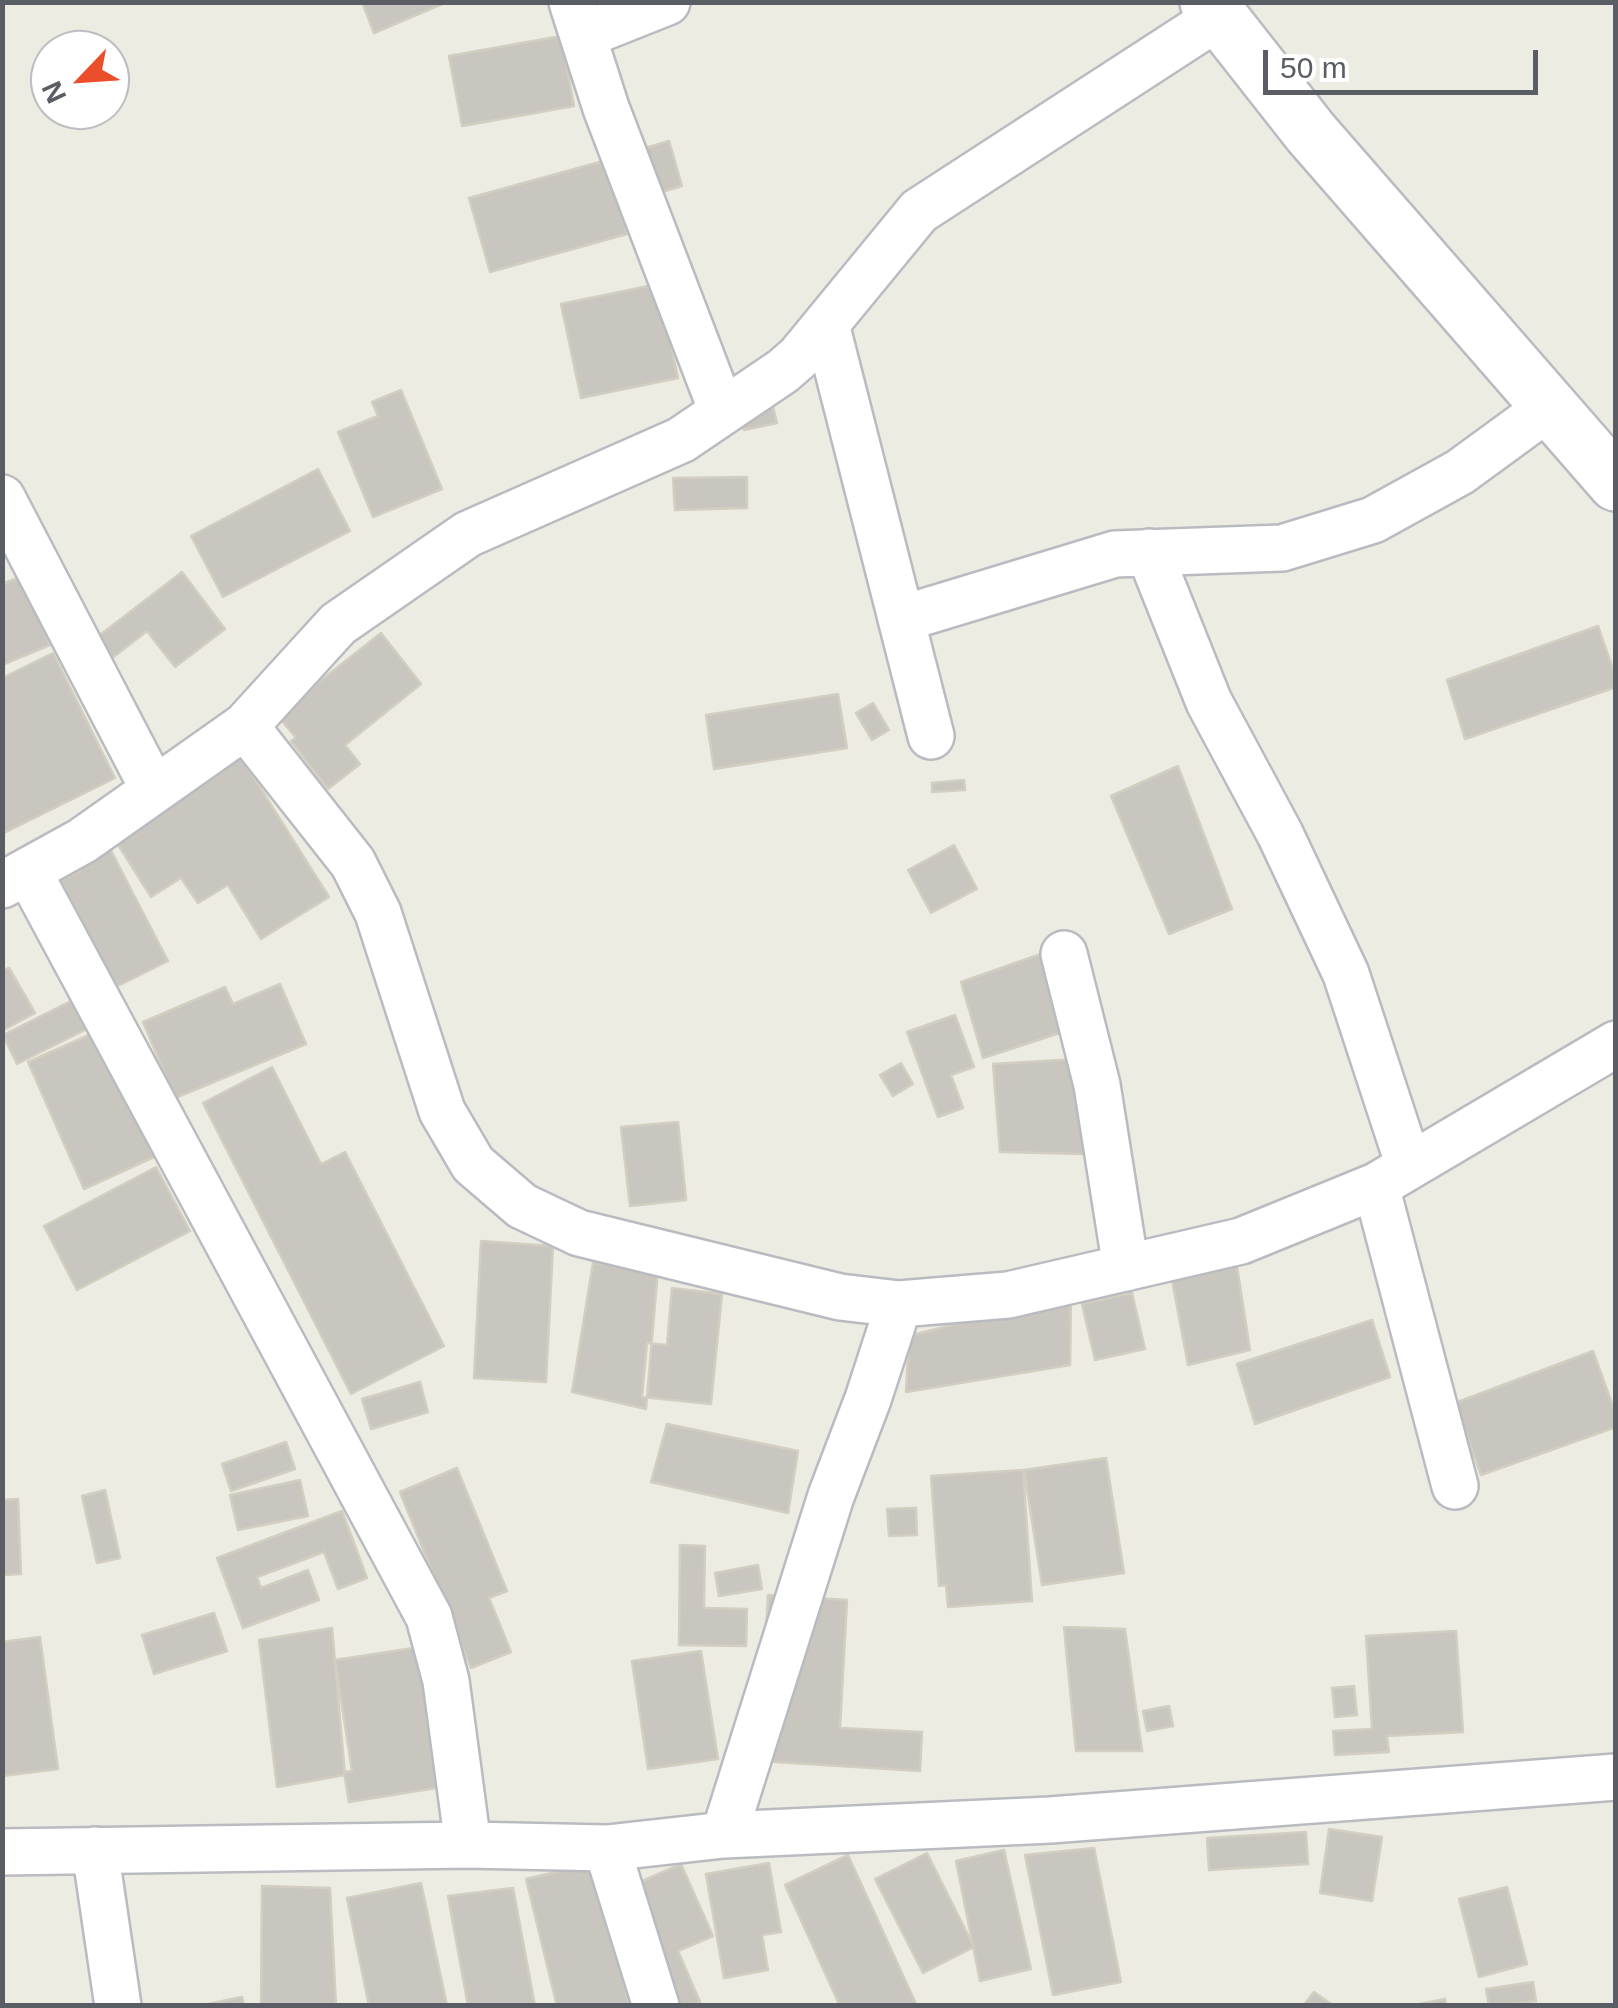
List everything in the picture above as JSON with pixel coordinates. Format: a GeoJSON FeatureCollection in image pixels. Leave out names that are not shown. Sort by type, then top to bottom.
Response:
{"type":"FeatureCollection","features":[{"type":"Feature","properties":{"kind":"street"},"geometry":{"type":"LineString","coordinates":[[666,2],[578,19],[606,108],[722,412]]}},
{"type":"Feature","properties":{"kind":"street"},"geometry":{"type":"LineString","coordinates":[[468,1845],[446,1680],[429,1617],[16,879],[82,841],[244,726],[338,624],[468,534],[680,440],[783,371],[920,210],[1213,10],[1324,147],[1616,483]]}},
{"type":"Feature","properties":{"kind":"street"},"geometry":{"type":"LineString","coordinates":[[826,324],[931,736]]}},
{"type":"Feature","properties":{"kind":"street"},"geometry":{"type":"LineString","coordinates":[[902,619],[1115,554],[1282,548],[1373,520],[1460,472],[1549,407]]}},
{"type":"Feature","properties":{"kind":"street"},"geometry":{"type":"LineString","coordinates":[[2,498],[154,790]]}},
{"type":"Feature","properties":{"kind":"street"},"geometry":{"type":"LineString","coordinates":[[1149,552],[1208,702],[1280,834],[1346,974],[1393,1176],[1455,1486]]}},
{"type":"Feature","properties":{"kind":"street"},"geometry":{"type":"LineString","coordinates":[[244,726],[353,863],[378,914],[442,1111],[473,1164],[522,1206],[579,1233],[840,1297],[899,1304],[1008,1295],[1240,1241],[1393,1176],[1616,1044]]}},
{"type":"Feature","properties":{"kind":"street"},"geometry":{"type":"LineString","coordinates":[[1064,954],[1097,1086],[1126,1268]]}},
{"type":"Feature","properties":{"kind":"street"},"geometry":{"type":"LineString","coordinates":[[724,1835],[832,1496],[899,1304]]}},
{"type":"Feature","properties":{"kind":"street"},"geometry":{"type":"LineString","coordinates":[[2,1852],[468,1845],[607,1848],[724,1835],[1050,1820],[1616,1777]]}},
{"type":"Feature","properties":{"kind":"street"},"geometry":{"type":"LineString","coordinates":[[607,1848],[656,2006]]}},
{"type":"Feature","properties":{"kind":"street"},"geometry":{"type":"LineString","coordinates":[[96,1850],[118,2006]]}},
{"type":"Feature","properties":{"kind":"building"},"geometry":{"type":"Polygon","coordinates":[[[362,2],[447,2],[374,33],[362,2]]]}},
{"type":"Feature","properties":{"kind":"building"},"geometry":{"type":"Polygon","coordinates":[[[561,36],[574,106],[462,126],[449,56],[561,36]]]}},
{"type":"Feature","properties":{"kind":"building"},"geometry":{"type":"Polygon","coordinates":[[[669,141],[682,186],[655,194],[642,149],[669,141]]]}},
{"type":"Feature","properties":{"kind":"building"},"geometry":{"type":"Polygon","coordinates":[[[607,160],[627,234],[490,272],[469,198],[607,160]]]}},
{"type":"Feature","properties":{"kind":"building"},"geometry":{"type":"Polygon","coordinates":[[[658,284],[678,378],[581,398],[561,304],[658,284]]]}},
{"type":"Feature","properties":{"kind":"building"},"geometry":{"type":"Polygon","coordinates":[[[401,390],[442,489],[373,517],[338,432],[378,416],[372,402],[401,390]]]}},
{"type":"Feature","properties":{"kind":"building"},"geometry":{"type":"Polygon","coordinates":[[[773,407],[777,423],[744,430],[740,414],[773,407]]]}},
{"type":"Feature","properties":{"kind":"building"},"geometry":{"type":"Polygon","coordinates":[[[318,469],[350,531],[223,597],[191,536],[318,469]]]}},
{"type":"Feature","properties":{"kind":"building"},"geometry":{"type":"Polygon","coordinates":[[[747,477],[747,508],[675,510],[673,478],[747,477]]]}},
{"type":"Feature","properties":{"kind":"building"},"geometry":{"type":"Polygon","coordinates":[[[182,572],[225,629],[175,667],[147,631],[111,659],[96,638],[182,572]]]}},
{"type":"Feature","properties":{"kind":"building"},"geometry":{"type":"Polygon","coordinates":[[[20,577],[50,645],[2,665],[2,584],[20,577]]]}},
{"type":"Feature","properties":{"kind":"building"},"geometry":{"type":"Polygon","coordinates":[[[1598,626],[1616,687],[1465,739],[1447,680],[1598,626]]]}},
{"type":"Feature","properties":{"kind":"building"},"geometry":{"type":"Polygon","coordinates":[[[381,633],[421,684],[345,745],[360,764],[328,789],[291,741],[296,738],[277,715],[381,633]]]}},
{"type":"Feature","properties":{"kind":"building"},"geometry":{"type":"Polygon","coordinates":[[[53,653],[115,778],[2,834],[2,678],[53,653]]]}},
{"type":"Feature","properties":{"kind":"building"},"geometry":{"type":"Polygon","coordinates":[[[838,694],[847,748],[714,769],[706,715],[838,694]]]}},
{"type":"Feature","properties":{"kind":"building"},"geometry":{"type":"Polygon","coordinates":[[[873,703],[889,730],[872,740],[856,713],[873,703]]]}},
{"type":"Feature","properties":{"kind":"building"},"geometry":{"type":"Polygon","coordinates":[[[239,754],[329,897],[261,939],[228,885],[198,903],[181,878],[151,897],[112,835],[239,754]]]}},
{"type":"Feature","properties":{"kind":"building"},"geometry":{"type":"Polygon","coordinates":[[[1178,766],[1232,909],[1169,934],[1111,796],[1178,766]]]}},
{"type":"Feature","properties":{"kind":"building"},"geometry":{"type":"Polygon","coordinates":[[[964,780],[965,790],[932,792],[932,783],[964,780]]]}},
{"type":"Feature","properties":{"kind":"building"},"geometry":{"type":"Polygon","coordinates":[[[104,837],[168,961],[116,987],[61,881],[81,870],[73,854],[104,837]]]}},
{"type":"Feature","properties":{"kind":"building"},"geometry":{"type":"Polygon","coordinates":[[[954,845],[977,889],[931,913],[908,870],[954,845]]]}},
{"type":"Feature","properties":{"kind":"building"},"geometry":{"type":"Polygon","coordinates":[[[1041,954],[1069,1030],[983,1058],[961,982],[1041,954]]]}},
{"type":"Feature","properties":{"kind":"building"},"geometry":{"type":"Polygon","coordinates":[[[9,968],[35,1013],[2,1031],[2,971],[9,968]]]}},
{"type":"Feature","properties":{"kind":"building"},"geometry":{"type":"Polygon","coordinates":[[[280,984],[306,1044],[175,1098],[143,1022],[225,987],[233,1004],[280,984]]]}},
{"type":"Feature","properties":{"kind":"building"},"geometry":{"type":"Polygon","coordinates":[[[77,998],[91,1027],[17,1064],[3,1035],[77,998]]]}},
{"type":"Feature","properties":{"kind":"building"},"geometry":{"type":"Polygon","coordinates":[[[955,1015],[974,1067],[951,1075],[963,1108],[938,1117],[907,1032],[955,1015]]]}},
{"type":"Feature","properties":{"kind":"building"},"geometry":{"type":"Polygon","coordinates":[[[98,1031],[154,1157],[84,1189],[28,1062],[98,1031]]]}},
{"type":"Feature","properties":{"kind":"building"},"geometry":{"type":"Polygon","coordinates":[[[1078,1059],[1084,1154],[1000,1152],[993,1064],[1078,1059]]]}},
{"type":"Feature","properties":{"kind":"building"},"geometry":{"type":"Polygon","coordinates":[[[901,1063],[913,1084],[893,1096],[880,1075],[901,1063]]]}},
{"type":"Feature","properties":{"kind":"building"},"geometry":{"type":"Polygon","coordinates":[[[272,1067],[321,1164],[345,1152],[444,1346],[351,1394],[203,1103],[272,1067]]]}},
{"type":"Feature","properties":{"kind":"building"},"geometry":{"type":"Polygon","coordinates":[[[678,1122],[686,1200],[630,1206],[621,1127],[678,1122]]]}},
{"type":"Feature","properties":{"kind":"building"},"geometry":{"type":"Polygon","coordinates":[[[156,1167],[190,1231],[77,1290],[44,1226],[156,1167]]]}},
{"type":"Feature","properties":{"kind":"building"},"geometry":{"type":"Polygon","coordinates":[[[481,1241],[553,1246],[546,1382],[474,1378],[481,1241]]]}},
{"type":"Feature","properties":{"kind":"building"},"geometry":{"type":"Polygon","coordinates":[[[1236,1260],[1250,1350],[1188,1365],[1172,1280],[1236,1260]]]}},
{"type":"Feature","properties":{"kind":"building"},"geometry":{"type":"Polygon","coordinates":[[[593,1263],[658,1269],[646,1409],[572,1392],[593,1263]]]}},
{"type":"Feature","properties":{"kind":"building"},"geometry":{"type":"Polygon","coordinates":[[[672,1288],[722,1294],[711,1404],[642,1397],[647,1343],[667,1345],[672,1288]]]}},
{"type":"Feature","properties":{"kind":"building"},"geometry":{"type":"Polygon","coordinates":[[[1132,1293],[1145,1349],[1095,1360],[1082,1304],[1132,1293]]]}},
{"type":"Feature","properties":{"kind":"building"},"geometry":{"type":"Polygon","coordinates":[[[1071,1294],[1070,1365],[906,1392],[909,1336],[1071,1294]]]}},
{"type":"Feature","properties":{"kind":"building"},"geometry":{"type":"Polygon","coordinates":[[[1372,1320],[1390,1377],[1255,1424],[1237,1364],[1372,1320]]]}},
{"type":"Feature","properties":{"kind":"building"},"geometry":{"type":"Polygon","coordinates":[[[1593,1351],[1616,1415],[1616,1427],[1481,1475],[1455,1403],[1593,1351]]]}},
{"type":"Feature","properties":{"kind":"building"},"geometry":{"type":"Polygon","coordinates":[[[420,1382],[428,1412],[371,1429],[362,1399],[420,1382]]]}},
{"type":"Feature","properties":{"kind":"building"},"geometry":{"type":"Polygon","coordinates":[[[667,1424],[798,1451],[788,1513],[651,1482],[667,1424]]]}},
{"type":"Feature","properties":{"kind":"building"},"geometry":{"type":"Polygon","coordinates":[[[286,1442],[295,1469],[231,1491],[222,1464],[286,1442]]]}},
{"type":"Feature","properties":{"kind":"building"},"geometry":{"type":"Polygon","coordinates":[[[1106,1458],[1124,1573],[1042,1585],[1024,1470],[1106,1458]]]}},
{"type":"Feature","properties":{"kind":"building"},"geometry":{"type":"Polygon","coordinates":[[[457,1468],[507,1591],[489,1598],[511,1652],[471,1668],[400,1492],[457,1468]]]}},
{"type":"Feature","properties":{"kind":"building"},"geometry":{"type":"Polygon","coordinates":[[[1023,1470],[1032,1601],[948,1607],[946,1585],[939,1586],[931,1476],[1023,1470]]]}},
{"type":"Feature","properties":{"kind":"building"},"geometry":{"type":"Polygon","coordinates":[[[300,1480],[308,1516],[238,1530],[230,1495],[300,1480]]]}},
{"type":"Feature","properties":{"kind":"building"},"geometry":{"type":"Polygon","coordinates":[[[105,1490],[120,1558],[97,1563],[82,1496],[105,1490]]]}},
{"type":"Feature","properties":{"kind":"building"},"geometry":{"type":"Polygon","coordinates":[[[18,1499],[21,1574],[2,1575],[2,1500],[18,1499]]]}},
{"type":"Feature","properties":{"kind":"building"},"geometry":{"type":"Polygon","coordinates":[[[916,1508],[917,1535],[889,1536],[887,1509],[916,1508]]]}},
{"type":"Feature","properties":{"kind":"building"},"geometry":{"type":"Polygon","coordinates":[[[342,1511],[367,1578],[338,1589],[324,1552],[257,1577],[261,1588],[308,1570],[319,1600],[243,1628],[217,1558],[342,1511]]]}},
{"type":"Feature","properties":{"kind":"building"},"geometry":{"type":"Polygon","coordinates":[[[680,1545],[705,1546],[704,1608],[747,1609],[746,1646],[679,1645],[680,1545]]]}},
{"type":"Feature","properties":{"kind":"building"},"geometry":{"type":"Polygon","coordinates":[[[758,1565],[762,1589],[719,1596],[715,1573],[758,1565]]]}},
{"type":"Feature","properties":{"kind":"building"},"geometry":{"type":"Polygon","coordinates":[[[768,1595],[847,1600],[840,1728],[922,1732],[920,1771],[759,1761],[768,1595]]]}},
{"type":"Feature","properties":{"kind":"building"},"geometry":{"type":"Polygon","coordinates":[[[214,1613],[227,1651],[154,1674],[142,1635],[214,1613]]]}},
{"type":"Feature","properties":{"kind":"building"},"geometry":{"type":"Polygon","coordinates":[[[1064,1627],[1125,1629],[1142,1751],[1076,1751],[1064,1627]]]}},
{"type":"Feature","properties":{"kind":"building"},"geometry":{"type":"Polygon","coordinates":[[[332,1628],[345,1775],[277,1787],[259,1640],[332,1628]]]}},
{"type":"Feature","properties":{"kind":"building"},"geometry":{"type":"Polygon","coordinates":[[[1456,1631],[1463,1732],[1387,1736],[1389,1752],[1335,1755],[1333,1731],[1372,1729],[1366,1636],[1456,1631]]]}},
{"type":"Feature","properties":{"kind":"building"},"geometry":{"type":"Polygon","coordinates":[[[40,1637],[58,1769],[2,1776],[2,1642],[40,1637]]]}},
{"type":"Feature","properties":{"kind":"building"},"geometry":{"type":"Polygon","coordinates":[[[420,1647],[442,1787],[349,1802],[344,1772],[352,1771],[335,1660],[420,1647]]]}},
{"type":"Feature","properties":{"kind":"building"},"geometry":{"type":"Polygon","coordinates":[[[701,1651],[718,1759],[648,1769],[632,1661],[701,1651]]]}},
{"type":"Feature","properties":{"kind":"building"},"geometry":{"type":"Polygon","coordinates":[[[1354,1686],[1357,1715],[1335,1717],[1332,1688],[1354,1686]]]}},
{"type":"Feature","properties":{"kind":"building"},"geometry":{"type":"Polygon","coordinates":[[[1169,1706],[1173,1726],[1147,1731],[1143,1711],[1169,1706]]]}},
{"type":"Feature","properties":{"kind":"building"},"geometry":{"type":"Polygon","coordinates":[[[1329,1829],[1382,1837],[1372,1901],[1320,1893],[1329,1829]]]}},
{"type":"Feature","properties":{"kind":"building"},"geometry":{"type":"Polygon","coordinates":[[[1306,1832],[1308,1864],[1209,1870],[1207,1838],[1306,1832]]]}},
{"type":"Feature","properties":{"kind":"building"},"geometry":{"type":"Polygon","coordinates":[[[1094,1848],[1121,1982],[1053,1995],[1025,1855],[1094,1848]]]}},
{"type":"Feature","properties":{"kind":"building"},"geometry":{"type":"Polygon","coordinates":[[[1004,1850],[1031,1969],[980,1981],[956,1861],[1004,1850]]]}},
{"type":"Feature","properties":{"kind":"building"},"geometry":{"type":"Polygon","coordinates":[[[927,1853],[974,1947],[923,1973],[875,1879],[927,1853]]]}},
{"type":"Feature","properties":{"kind":"building"},"geometry":{"type":"Polygon","coordinates":[[[848,1855],[917,2006],[840,2006],[785,1885],[848,1855]]]}},
{"type":"Feature","properties":{"kind":"building"},"geometry":{"type":"Polygon","coordinates":[[[594,1863],[629,2005],[557,2006],[526,1879],[594,1863]]]}},
{"type":"Feature","properties":{"kind":"building"},"geometry":{"type":"Polygon","coordinates":[[[769,1863],[781,1932],[762,1935],[768,1970],[724,1978],[706,1874],[769,1863]]]}},
{"type":"Feature","properties":{"kind":"building"},"geometry":{"type":"Polygon","coordinates":[[[681,1864],[713,1936],[678,1951],[700,2002],[693,2006],[675,2006],[624,1889],[681,1864]]]}},
{"type":"Feature","properties":{"kind":"building"},"geometry":{"type":"Polygon","coordinates":[[[421,1883],[447,2006],[369,2006],[347,1898],[421,1883]]]}},
{"type":"Feature","properties":{"kind":"building"},"geometry":{"type":"Polygon","coordinates":[[[262,1886],[330,1888],[336,2006],[261,2006],[262,1886]]]}},
{"type":"Feature","properties":{"kind":"building"},"geometry":{"type":"Polygon","coordinates":[[[1507,1887],[1527,1964],[1479,1977],[1459,1899],[1507,1887]]]}},
{"type":"Feature","properties":{"kind":"building"},"geometry":{"type":"Polygon","coordinates":[[[513,1888],[535,2006],[468,2006],[448,1896],[513,1888]]]}},
{"type":"Feature","properties":{"kind":"building"},"geometry":{"type":"Polygon","coordinates":[[[1533,1982],[1536,2001],[1489,2006],[1486,1989],[1533,1982]]]}},
{"type":"Feature","properties":{"kind":"building"},"geometry":{"type":"Polygon","coordinates":[[[1314,1992],[1334,2006],[1303,2006],[1314,1992]]]}},
{"type":"Feature","properties":{"kind":"building"},"geometry":{"type":"Polygon","coordinates":[[[242,1997],[244,2006],[198,2006],[242,1997]]]}},
{"type":"Feature","properties":{"kind":"building"},"geometry":{"type":"Polygon","coordinates":[[[1445,1999],[1446,2006],[1409,2006],[1445,1999]]]}}]}
